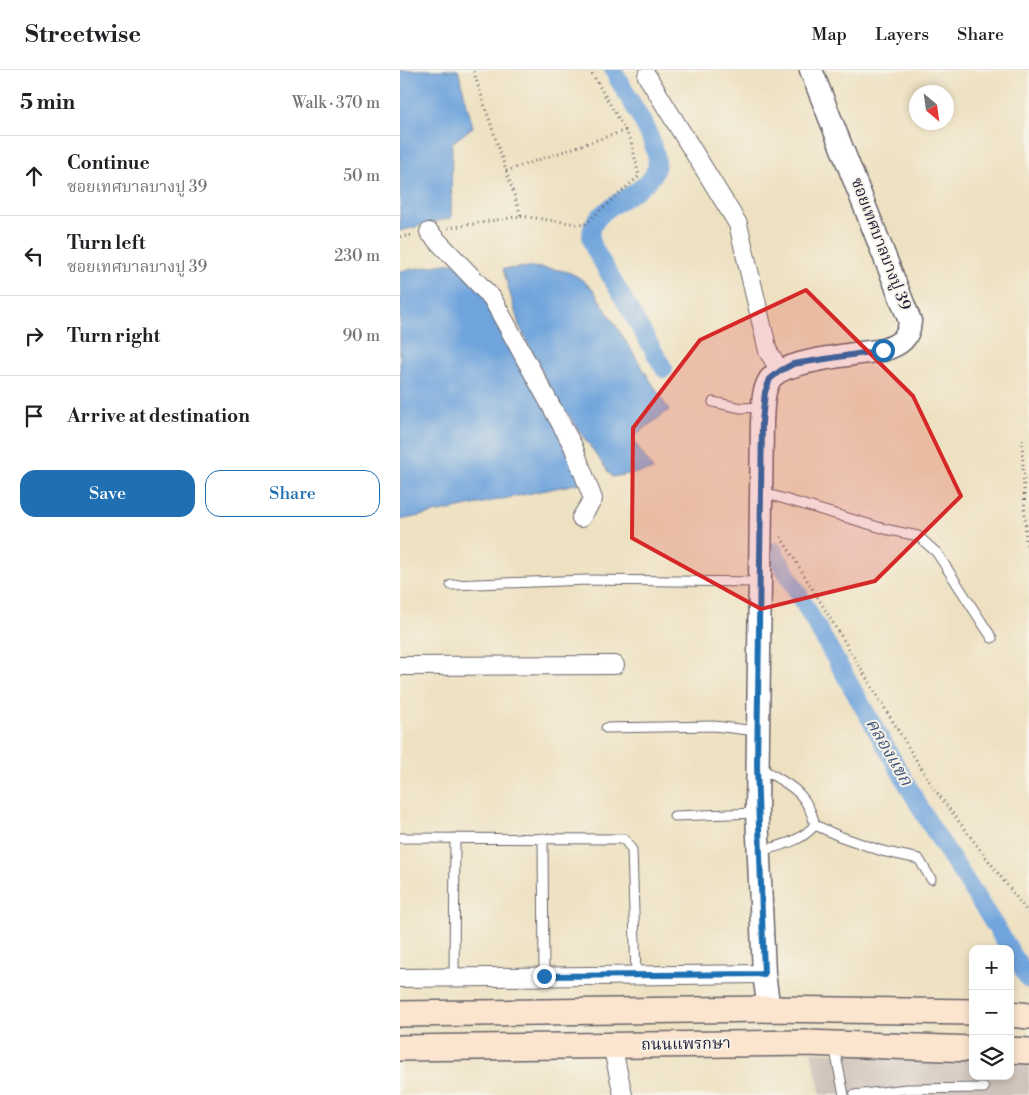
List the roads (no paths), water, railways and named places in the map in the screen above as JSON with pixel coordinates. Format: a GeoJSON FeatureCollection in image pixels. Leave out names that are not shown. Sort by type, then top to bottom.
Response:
{"type":"FeatureCollection","features":[{"type":"Feature","properties":{"kind":"main road","name":"ถนนแพรกษา"},"geometry":{"type":"LineString","coordinates":[[400,1014],[769,1009],[969,1012]]}},
{"type":"Feature","properties":{"kind":"main road","name":"ถนนแพรกษา"},"geometry":{"type":"LineString","coordinates":[[400,1048],[834,1044],[969,1048]]}},
{"type":"Feature","properties":{"kind":"main road"},"geometry":{"type":"LineString","coordinates":[[1014,1050],[1029,1051]]}},
{"type":"Feature","properties":{"kind":"street","name":"ซอยเทศบาลบางปู 39"},"geometry":{"type":"LineString","coordinates":[[780,371],[793,364],[883,350],[897,346],[909,331],[910,321],[907,309],[811,70]]}},
{"type":"Feature","properties":{"kind":"street"},"geometry":{"type":"LineString","coordinates":[[647,76],[738,224],[768,351],[780,371],[770,379],[765,392],[761,492],[757,813],[764,974],[769,1009]]}},
{"type":"Feature","properties":{"kind":"street"},"geometry":{"type":"LineString","coordinates":[[429,232],[492,298],[574,446],[592,499],[581,518]]}},
{"type":"Feature","properties":{"kind":"street"},"geometry":{"type":"LineString","coordinates":[[400,666],[615,665]]}},
{"type":"Feature","properties":{"kind":"street"},"geometry":{"type":"LineString","coordinates":[[400,978],[764,974]]}},
{"type":"Feature","properties":{"kind":"street"},"geometry":{"type":"LineString","coordinates":[[612,1045],[623,1095]]}},
{"type":"Feature","properties":{"kind":"lane"},"geometry":{"type":"LineString","coordinates":[[713,402],[741,408],[763,407]]}},
{"type":"Feature","properties":{"kind":"lane"},"geometry":{"type":"LineString","coordinates":[[761,492],[884,529],[918,536],[937,552],[992,638]]}},
{"type":"Feature","properties":{"kind":"lane"},"geometry":{"type":"LineString","coordinates":[[451,585],[587,580],[760,582]]}},
{"type":"Feature","properties":{"kind":"lane"},"geometry":{"type":"LineString","coordinates":[[606,728],[714,726],[758,731]]}},
{"type":"Feature","properties":{"kind":"lane"},"geometry":{"type":"LineString","coordinates":[[757,766],[800,792],[811,807],[815,825]]}},
{"type":"Feature","properties":{"kind":"lane"},"geometry":{"type":"LineString","coordinates":[[674,816],[757,813]]}},
{"type":"Feature","properties":{"kind":"lane"},"geometry":{"type":"LineString","coordinates":[[758,851],[789,844],[805,836],[815,825]]}},
{"type":"Feature","properties":{"kind":"lane"},"geometry":{"type":"LineString","coordinates":[[815,825],[839,836],[882,851],[919,859],[931,879]]}},
{"type":"Feature","properties":{"kind":"lane"},"geometry":{"type":"LineString","coordinates":[[400,838],[624,839],[632,850],[636,976]]}},
{"type":"Feature","properties":{"kind":"lane"},"geometry":{"type":"LineString","coordinates":[[454,978],[455,838]]}},
{"type":"Feature","properties":{"kind":"lane"},"geometry":{"type":"LineString","coordinates":[[543,838],[544,976]]}},
{"type":"Feature","properties":{"kind":"lane"},"geometry":{"type":"LineString","coordinates":[[834,1044],[844,1095]]}},
{"type":"Feature","properties":{"kind":"lane"},"geometry":{"type":"LineString","coordinates":[[854,1095],[907,1089],[984,1088]]}},
{"type":"Feature","properties":{"kind":"water"},"geometry":{"type":"Polygon","coordinates":[[[400,70],[458,70],[473,127],[452,143],[451,218],[400,231],[400,70]]]}},
{"type":"Feature","properties":{"kind":"water"},"geometry":{"type":"Polygon","coordinates":[[[452,263],[471,266],[595,480],[400,520],[400,271],[452,263]]]}},
{"type":"Feature","properties":{"kind":"water"},"geometry":{"type":"Polygon","coordinates":[[[531,267],[559,270],[573,274],[594,291],[669,410],[632,438],[653,470],[612,477],[551,391],[519,325],[503,269],[531,267]]]}},
{"type":"Feature","properties":{"kind":"waterway"},"geometry":{"type":"LineString","coordinates":[[613,70],[653,144],[656,155],[656,168],[650,179],[641,188],[604,212],[595,222],[591,239],[594,248],[664,369]]}},
{"type":"Feature","properties":{"kind":"waterway","name":"คลองแขก"},"geometry":{"type":"LineString","coordinates":[[774,551],[929,823],[1007,945]]}},
{"type":"Feature","properties":{"kind":"waterway","name":"คลองแขก"},"geometry":{"type":"LineString","coordinates":[[1014,956],[1029,980]]}}]}
